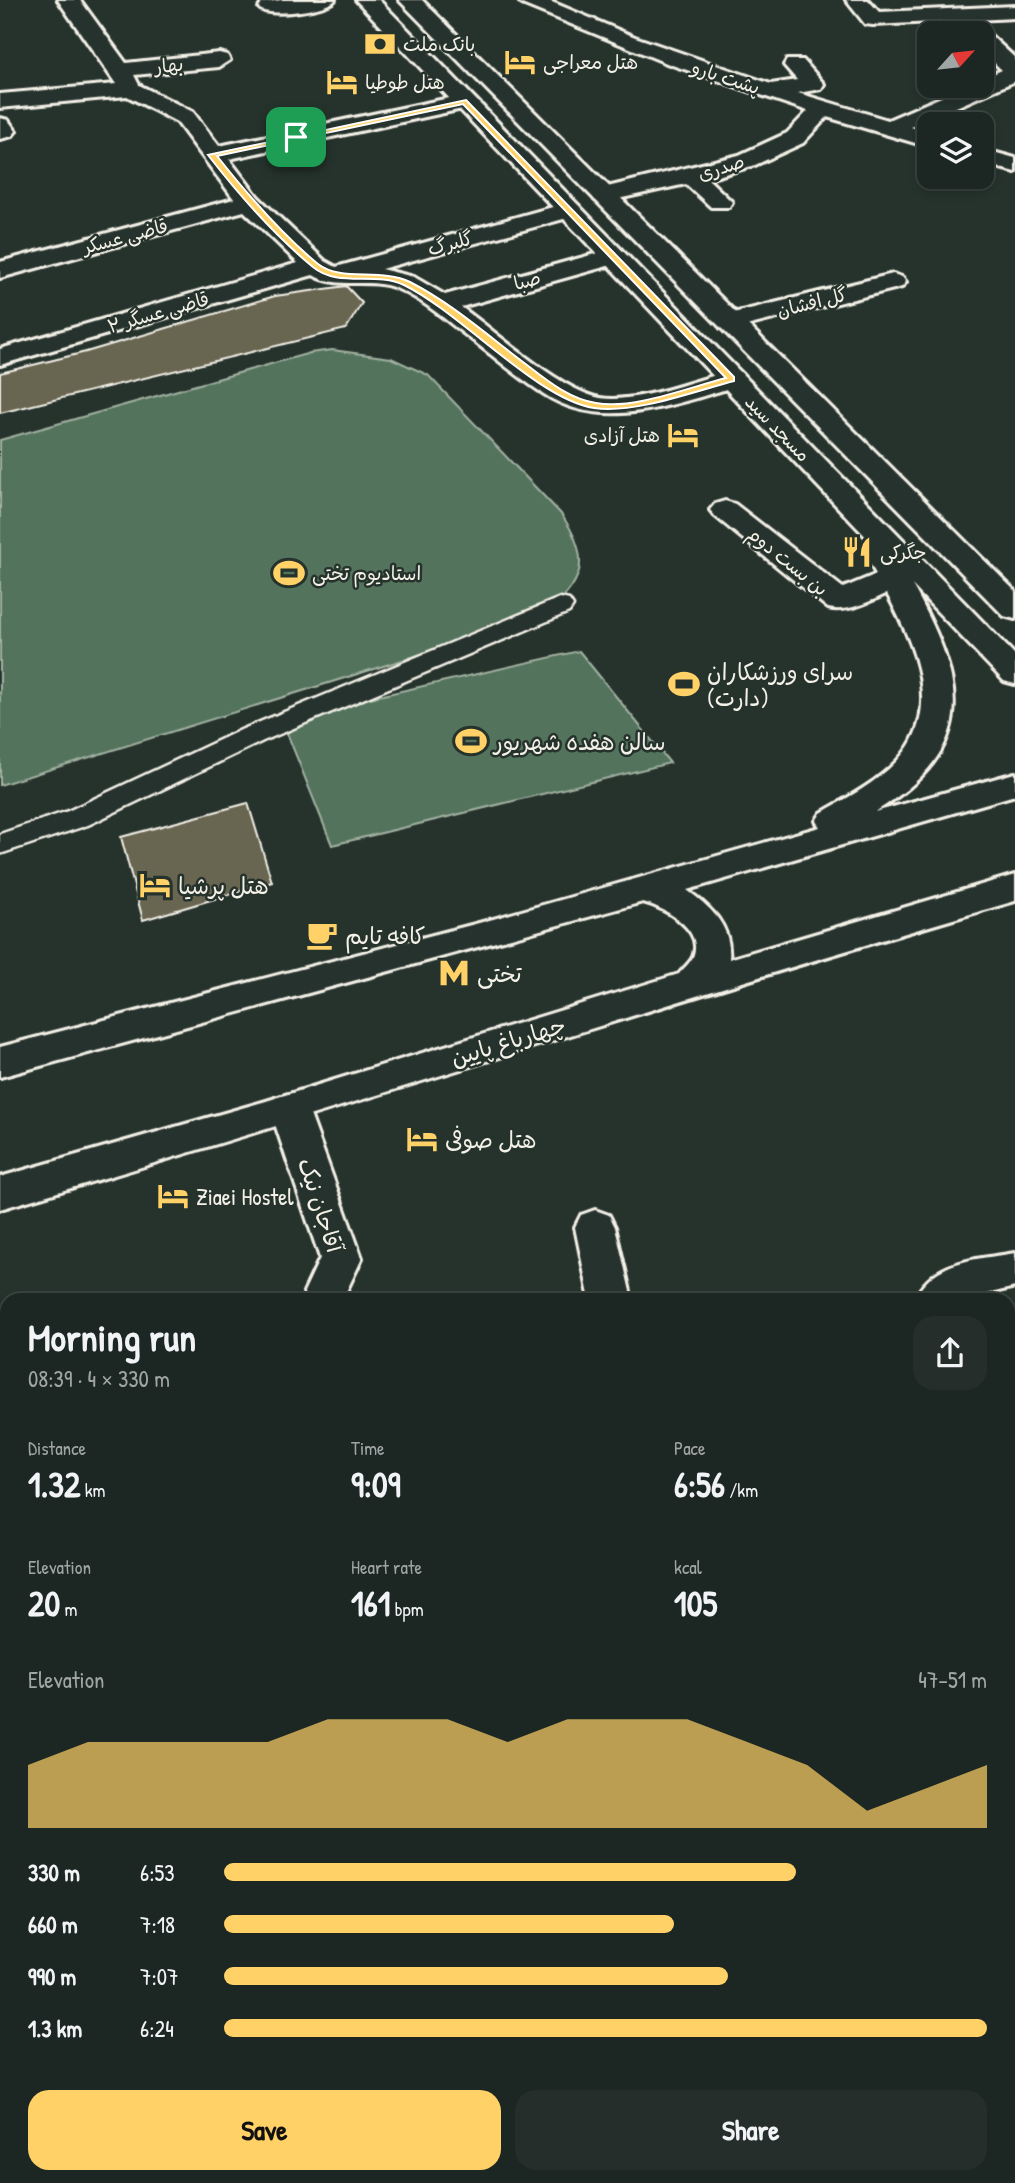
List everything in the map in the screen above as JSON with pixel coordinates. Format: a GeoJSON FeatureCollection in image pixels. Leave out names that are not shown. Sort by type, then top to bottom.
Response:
{"type":"FeatureCollection","features":[{"type":"Feature","properties":{"kind":"street"},"geometry":{"type":"LineString","coordinates":[[69,0],[125,79],[185,117],[250,202],[323,271],[374,275],[405,282],[441,304],[556,390],[594,406],[620,405],[660,398],[731,379]]}},
{"type":"Feature","properties":{"kind":"street"},"geometry":{"type":"LineString","coordinates":[[270,8],[324,0]]}},
{"type":"Feature","properties":{"kind":"street","name":"مسجد سید"},"geometry":{"type":"LineString","coordinates":[[367,0],[1015,674]]}},
{"type":"Feature","properties":{"kind":"street","name":"مسجد سید"},"geometry":{"type":"LineString","coordinates":[[410,0],[1015,609]]}},
{"type":"Feature","properties":{"kind":"street","name":"پشت بارو"},"geometry":{"type":"LineString","coordinates":[[529,0],[604,34],[767,91],[917,136]]}},
{"type":"Feature","properties":{"kind":"street"},"geometry":{"type":"LineString","coordinates":[[857,0],[873,19],[944,7],[1015,12]]}},
{"type":"Feature","properties":{"kind":"street"},"geometry":{"type":"LineString","coordinates":[[944,7],[960,21]]}},
{"type":"Feature","properties":{"kind":"street"},"geometry":{"type":"LineString","coordinates":[[890,128],[1015,71],[994,51]]}},
{"type":"Feature","properties":{"kind":"street","name":"بهار"},"geometry":{"type":"LineString","coordinates":[[0,100],[219,60]]}},
{"type":"Feature","properties":{"kind":"street"},"geometry":{"type":"LineString","coordinates":[[767,91],[813,85],[795,65]]}},
{"type":"Feature","properties":{"kind":"street"},"geometry":{"type":"LineString","coordinates":[[212,155],[464,102]]}},
{"type":"Feature","properties":{"kind":"street","name":"صدری"},"geometry":{"type":"LineString","coordinates":[[604,195],[691,176],[747,160],[795,138],[823,108]]}},
{"type":"Feature","properties":{"kind":"street"},"geometry":{"type":"LineString","coordinates":[[0,125],[4,131],[0,132]]}},
{"type":"Feature","properties":{"kind":"street"},"geometry":{"type":"LineString","coordinates":[[994,159],[1015,165]]}},
{"type":"Feature","properties":{"kind":"street"},"geometry":{"type":"LineString","coordinates":[[691,176],[720,202]]}},
{"type":"Feature","properties":{"kind":"street","name":"قاضی عسکر"},"geometry":{"type":"LineString","coordinates":[[0,270],[250,202]]}},
{"type":"Feature","properties":{"kind":"street","name":"گلبرگ"},"geometry":{"type":"LineString","coordinates":[[323,271],[569,210]]}},
{"type":"Feature","properties":{"kind":"street","name":"صبا"},"geometry":{"type":"LineString","coordinates":[[441,304],[613,257]]}},
{"type":"Feature","properties":{"kind":"street","name":"قاضی عسگر ۲"},"geometry":{"type":"LineString","coordinates":[[0,357],[323,271]]}},
{"type":"Feature","properties":{"kind":"street","name":"گل افشان"},"geometry":{"type":"LineString","coordinates":[[730,322],[894,282]]}},
{"type":"Feature","properties":{"kind":"street"},"geometry":{"type":"LineString","coordinates":[[789,847],[871,800],[916,762],[937,724],[937,672],[855,507]]}},
{"type":"Feature","properties":{"kind":"street","name":"بن بست دوم"},"geometry":{"type":"LineString","coordinates":[[724,510],[839,601],[893,579]]}},
{"type":"Feature","properties":{"kind":"street"},"geometry":{"type":"LineString","coordinates":[[920,513],[1015,583]]}},
{"type":"Feature","properties":{"kind":"street"},"geometry":{"type":"LineString","coordinates":[[0,1062],[641,890],[1015,784]]}},
{"type":"Feature","properties":{"kind":"street","name":"چهارباغ پایین"},"geometry":{"type":"LineString","coordinates":[[0,1193],[289,1109],[692,984],[1015,888]]}},
{"type":"Feature","properties":{"kind":"street"},"geometry":{"type":"LineString","coordinates":[[641,890],[672,897],[697,916],[713,941],[711,960],[692,984]]}},
{"type":"Feature","properties":{"kind":"street"},"geometry":{"type":"LineString","coordinates":[[959,906],[1015,902]]}},
{"type":"Feature","properties":{"kind":"street","name":"آقاجان نیک"},"geometry":{"type":"LineString","coordinates":[[289,1109],[341,1258],[325,1293]]}},
{"type":"Feature","properties":{"kind":"street"},"geometry":{"type":"LineString","coordinates":[[595,1227],[609,1293]]}},
{"type":"Feature","properties":{"kind":"street"},"geometry":{"type":"LineString","coordinates":[[942,1293],[953,1282],[1015,1270]]}},
{"type":"Feature","properties":{"kind":"lane"},"geometry":{"type":"LineString","coordinates":[[0,844],[78,818],[253,735],[560,606]]}},
{"type":"Feature","properties":{"kind":"green space","name":"استادیوم تختی"},"geometry":{"type":"Polygon","coordinates":[[[332,350],[391,358],[428,375],[561,514],[571,530],[580,558],[575,582],[567,593],[541,617],[0,785],[0,440],[310,353],[332,350]]]}},
{"type":"Feature","properties":{"kind":"green space","name":"سالن هفده شهریور"},"geometry":{"type":"Polygon","coordinates":[[[579,651],[670,763],[332,845],[281,718],[579,651]]]}},
{"type":"Feature","properties":{"kind":"building"},"geometry":{"type":"Polygon","coordinates":[[[346,286],[362,303],[346,329],[0,413],[0,373],[86,352],[275,296],[346,286]]]}},
{"type":"Feature","properties":{"kind":"building"},"geometry":{"type":"Polygon","coordinates":[[[248,803],[272,882],[143,920],[121,837],[248,803]]]}},
{"type":"Feature","properties":{"kind":"place","name":"بانک ملت"},"geometry":{"type":"Point","coordinates":[380,44]}},
{"type":"Feature","properties":{"kind":"place","name":"هتل معراجی"},"geometry":{"type":"Point","coordinates":[520,62]}},
{"type":"Feature","properties":{"kind":"place","name":"هتل طوطیا"},"geometry":{"type":"Point","coordinates":[342,82]}},
{"type":"Feature","properties":{"kind":"place","name":"هتل آزادی"},"geometry":{"type":"Point","coordinates":[683,435]}},
{"type":"Feature","properties":{"kind":"place","name":"جگرکی"},"geometry":{"type":"Point","coordinates":[857,552]}},
{"type":"Feature","properties":{"kind":"place","name":"استادیوم تختی"},"geometry":{"type":"Point","coordinates":[289,573]}},
{"type":"Feature","properties":{"kind":"place","name":"سرای ورزشکاران (دارت)"},"geometry":{"type":"Point","coordinates":[684,684]}},
{"type":"Feature","properties":{"kind":"place","name":"سالن هفده شهریور"},"geometry":{"type":"Point","coordinates":[471,741]}},
{"type":"Feature","properties":{"kind":"place","name":"هتل پرشیا"},"geometry":{"type":"Point","coordinates":[155,885]}},
{"type":"Feature","properties":{"kind":"place","name":"کافه تایم"},"geometry":{"type":"Point","coordinates":[322,935]}},
{"type":"Feature","properties":{"kind":"place","name":"تختی"},"geometry":{"type":"Point","coordinates":[454,973]}},
{"type":"Feature","properties":{"kind":"place","name":"هتل صوفی"},"geometry":{"type":"Point","coordinates":[422,1139]}},
{"type":"Feature","properties":{"kind":"place","name":"Ziaei Hostel"},"geometry":{"type":"Point","coordinates":[173,1196]}},
{"type":"Feature","properties":{"kind":"route"},"geometry":{"type":"LineString","coordinates":[[464,102],[731,379],[660,398],[620,405],[594,406],[556,390],[441,304],[405,282],[374,275],[331,275],[316,266],[250,202],[212,155],[296,137],[464,102]]}}]}
